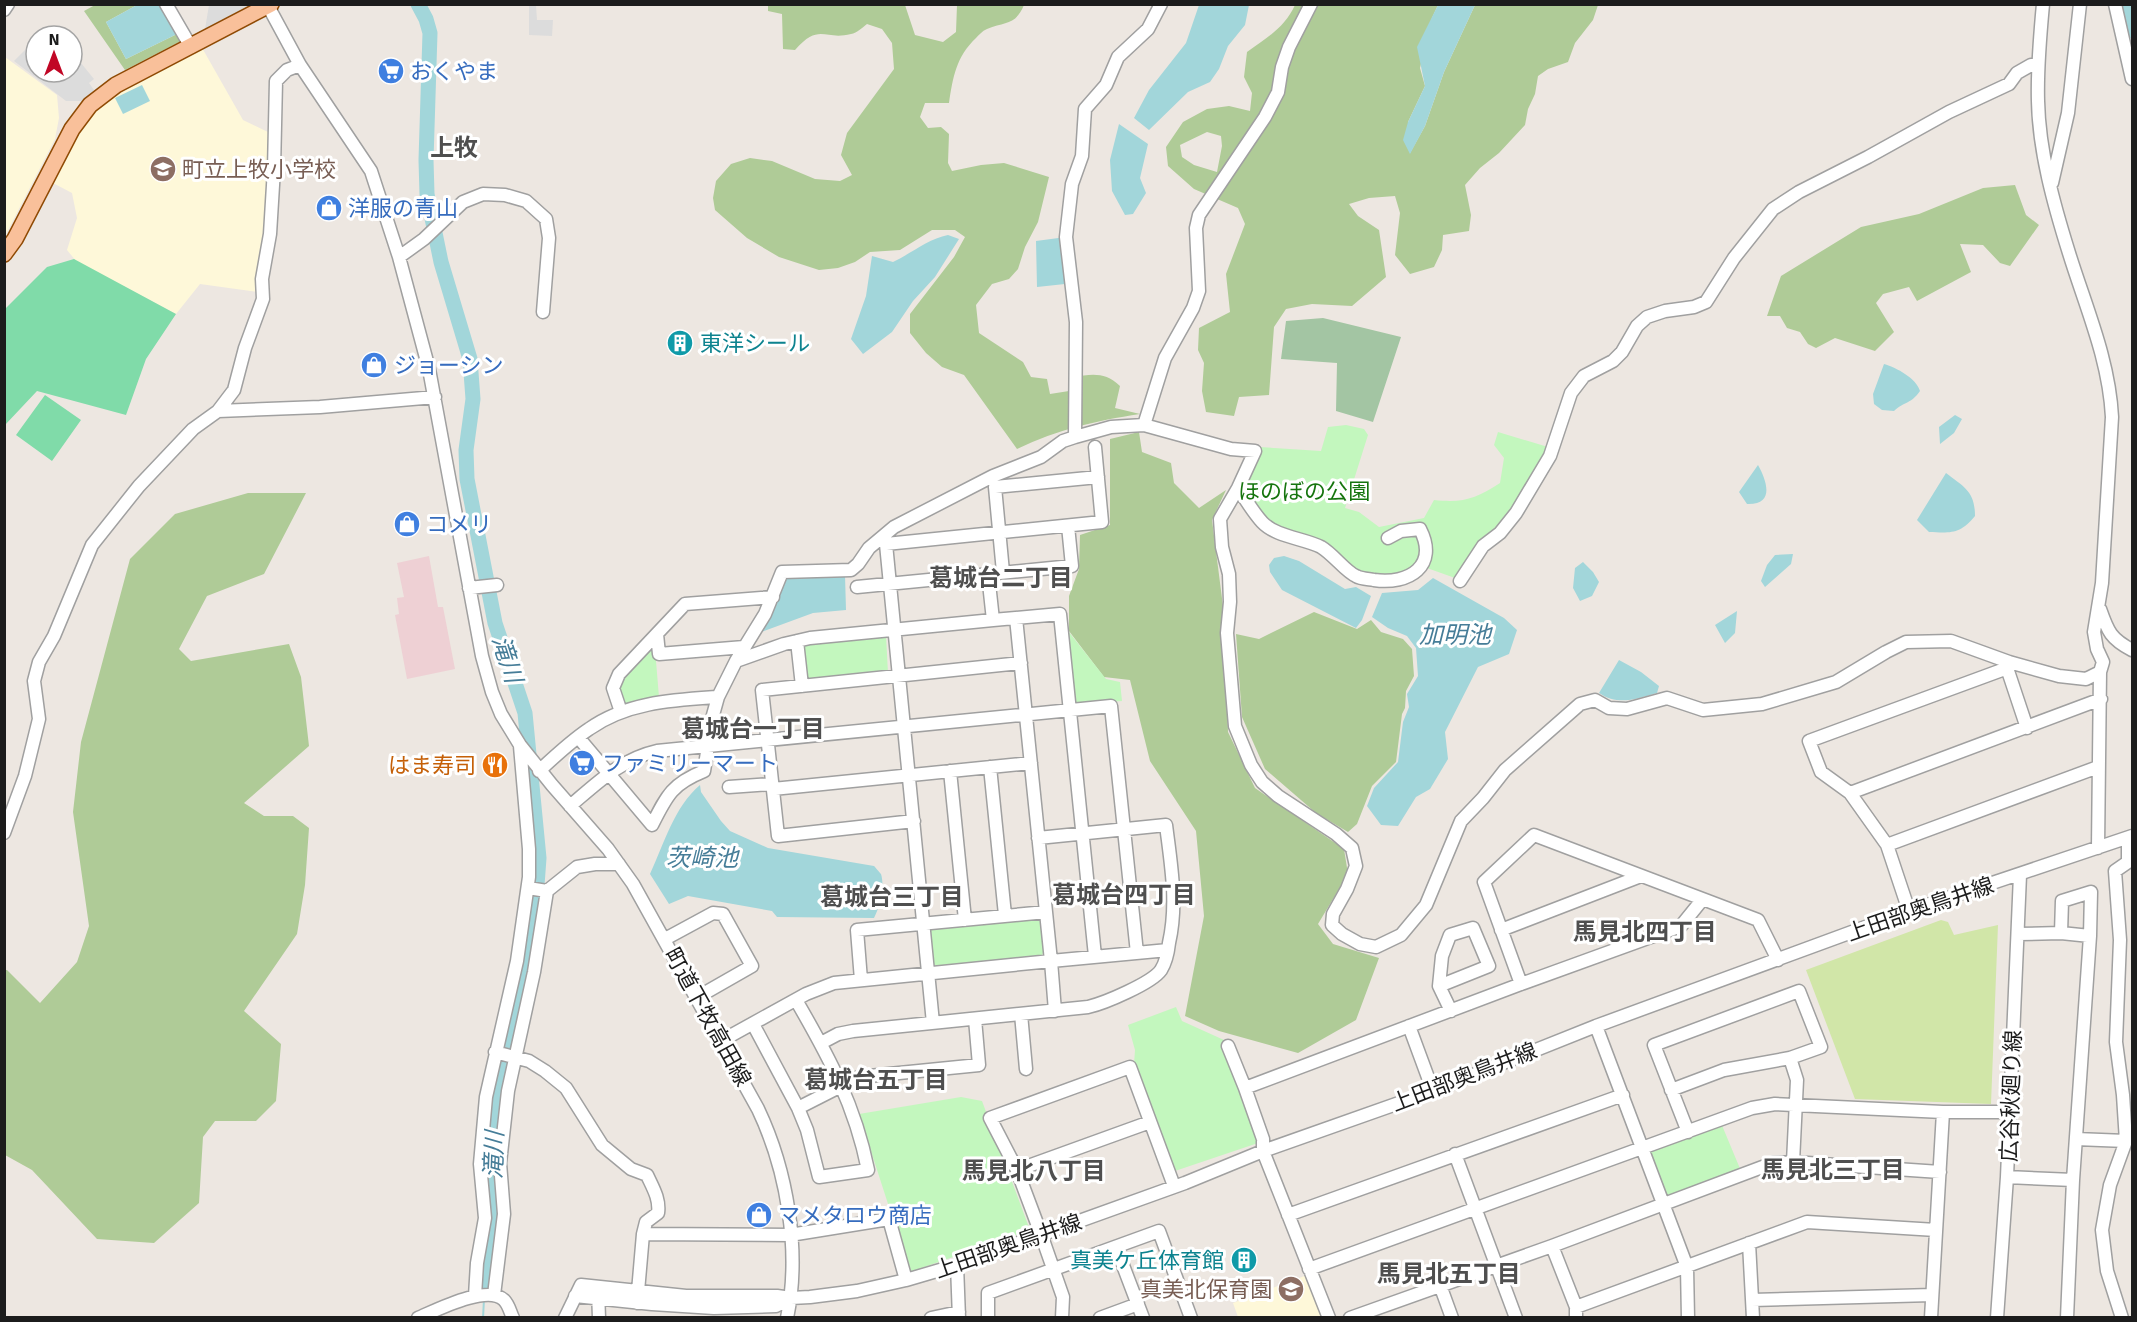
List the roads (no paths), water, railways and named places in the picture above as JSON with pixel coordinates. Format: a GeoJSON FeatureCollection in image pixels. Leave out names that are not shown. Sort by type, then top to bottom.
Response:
{"type":"FeatureCollection","features":[{"type":"Feature","properties":{"kind":"main road"},"geometry":{"type":"LineString","coordinates":[[4,254],[15,239],[72,129],[90,105],[116,86],[269,5]]}},
{"type":"Feature","properties":{"kind":"street"},"geometry":{"type":"LineString","coordinates":[[4,10],[8,4]]}},
{"type":"Feature","properties":{"kind":"street"},"geometry":{"type":"LineString","coordinates":[[166,4],[191,47]]}},
{"type":"Feature","properties":{"kind":"street"},"geometry":{"type":"LineString","coordinates":[[1075,437],[1076,322],[1066,237],[1072,184],[1082,156],[1085,109],[1106,85],[1118,57],[1148,29],[1161,4]]}},
{"type":"Feature","properties":{"kind":"street"},"geometry":{"type":"LineString","coordinates":[[1144,425],[1165,358],[1193,308],[1199,291],[1196,228],[1199,215],[1269,109],[1278,92],[1282,67],[1289,48],[1311,4]]}},
{"type":"Feature","properties":{"kind":"street"},"geometry":{"type":"LineString","coordinates":[[2043,4],[2037,102],[2041,138],[2069,254],[2098,335],[2111,392],[2109,468],[2099,605],[2094,632],[2097,649],[2103,662],[2100,672],[2098,848]]}},
{"type":"Feature","properties":{"kind":"street"},"geometry":{"type":"LineString","coordinates":[[2052,187],[2068,113],[2080,4]]}},
{"type":"Feature","properties":{"kind":"street"},"geometry":{"type":"LineString","coordinates":[[2115,4],[2133,79]]}},
{"type":"Feature","properties":{"kind":"street","name":"町道下牧高田線"},"geometry":{"type":"LineString","coordinates":[[269,5],[300,65],[371,171],[399,257],[435,397],[473,587],[482,656],[492,692],[501,714],[539,771],[619,864],[633,884],[758,1108],[777,1153],[785,1187],[790,1235],[791,1299]]}},
{"type":"Feature","properties":{"kind":"street"},"geometry":{"type":"LineString","coordinates":[[4,833],[25,776],[39,719],[34,681],[39,662],[54,636],[92,545],[147,477],[193,429],[218,411],[234,390],[245,348],[263,299],[262,279],[270,234],[274,169],[276,81],[287,70],[300,65]]}},
{"type":"Feature","properties":{"kind":"street"},"geometry":{"type":"LineString","coordinates":[[1460,581],[1483,546],[1500,533],[1516,513],[1539,475],[1555,444],[1571,393],[1584,376],[1613,361],[1637,326],[1647,317],[1665,311],[1694,308],[1706,302],[1740,250],[1773,209],[1799,192],[1868,158],[1949,112],[2009,84],[2017,73],[2031,65],[2038,65]]}},
{"type":"Feature","properties":{"kind":"street"},"geometry":{"type":"LineString","coordinates":[[399,257],[424,239],[463,202],[483,194],[505,195],[526,201],[546,219],[549,238],[543,312]]}},
{"type":"Feature","properties":{"kind":"street"},"geometry":{"type":"LineString","coordinates":[[218,411],[320,407],[435,397]]}},
{"type":"Feature","properties":{"kind":"street"},"geometry":{"type":"LineString","coordinates":[[579,736],[652,825],[668,796],[683,779],[704,771],[718,697],[744,647],[757,629],[782,572],[845,571],[855,568],[869,548],[894,527],[993,476],[1041,458],[1063,441],[1119,425],[1144,425],[1231,449],[1255,452],[1220,519],[1222,547],[1229,574],[1230,602],[1227,633],[1235,726],[1251,765],[1262,782],[1278,796],[1336,834],[1352,848],[1356,866],[1347,889],[1333,914],[1332,925],[1342,934],[1360,944],[1376,947],[1394,939],[1410,925],[1426,905],[1461,821],[1505,770],[1581,704],[1595,700],[1608,708],[1627,709],[1667,698],[1703,710],[1762,704],[1836,682],[1906,642],[1951,641],[2007,664],[2059,676],[2086,679],[2100,672]]}},
{"type":"Feature","properties":{"kind":"street"},"geometry":{"type":"LineString","coordinates":[[933,1023],[886,544],[1102,522],[1095,447]]}},
{"type":"Feature","properties":{"kind":"street"},"geometry":{"type":"LineString","coordinates":[[1003,572],[995,486],[1098,477]]}},
{"type":"Feature","properties":{"kind":"street"},"geometry":{"type":"LineString","coordinates":[[1238,488],[1263,524],[1321,547],[1355,576],[1384,581],[1401,580],[1413,576],[1421,567],[1426,552],[1426,540],[1420,529],[1401,531],[1388,538]]}},
{"type":"Feature","properties":{"kind":"street"},"geometry":{"type":"LineString","coordinates":[[857,587],[1072,566],[1068,526]]}},
{"type":"Feature","properties":{"kind":"street"},"geometry":{"type":"LineString","coordinates":[[988,574],[993,620]]}},
{"type":"Feature","properties":{"kind":"street"},"geometry":{"type":"LineString","coordinates":[[473,587],[498,585]]}},
{"type":"Feature","properties":{"kind":"street"},"geometry":{"type":"LineString","coordinates":[[621,712],[613,688],[620,674],[685,604],[773,597]]}},
{"type":"Feature","properties":{"kind":"street"},"geometry":{"type":"LineString","coordinates":[[2099,605],[2106,626],[2116,642],[2133,650]]}},
{"type":"Feature","properties":{"kind":"street"},"geometry":{"type":"LineString","coordinates":[[736,661],[797,641],[1060,614],[1095,956]]}},
{"type":"Feature","properties":{"kind":"street"},"geometry":{"type":"LineString","coordinates":[[1016,618],[1055,1011]]}},
{"type":"Feature","properties":{"kind":"street"},"geometry":{"type":"LineString","coordinates":[[657,633],[658,654],[744,647]]}},
{"type":"Feature","properties":{"kind":"street"},"geometry":{"type":"LineString","coordinates":[[797,641],[802,686]]}},
{"type":"Feature","properties":{"kind":"street"},"geometry":{"type":"LineString","coordinates":[[914,821],[778,836],[762,690],[1021,663]]}},
{"type":"Feature","properties":{"kind":"street"},"geometry":{"type":"LineString","coordinates":[[2007,664],[2027,728]]}},
{"type":"Feature","properties":{"kind":"street"},"geometry":{"type":"LineString","coordinates":[[1909,911],[1887,845],[1850,794],[1821,772],[1809,741],[2002,670],[2007,664]]}},
{"type":"Feature","properties":{"kind":"street"},"geometry":{"type":"LineString","coordinates":[[539,771],[579,736],[599,722],[621,712],[663,701],[718,697]]}},
{"type":"Feature","properties":{"kind":"street"},"geometry":{"type":"LineString","coordinates":[[1850,794],[2101,699]]}},
{"type":"Feature","properties":{"kind":"street"},"geometry":{"type":"LineString","coordinates":[[570,806],[609,773],[627,761],[645,754],[1111,706],[1137,952]]}},
{"type":"Feature","properties":{"kind":"street"},"geometry":{"type":"LineString","coordinates":[[483,1295],[478,1255],[484,1218],[480,1164],[486,1096],[517,961],[528,888],[529,849],[520,745]]}},
{"type":"Feature","properties":{"kind":"street"},"geometry":{"type":"LineString","coordinates":[[729,787],[773,787],[1031,763]]}},
{"type":"Feature","properties":{"kind":"street"},"geometry":{"type":"LineString","coordinates":[[990,767],[1005,915]]}},
{"type":"Feature","properties":{"kind":"street"},"geometry":{"type":"LineString","coordinates":[[1887,845],[2098,767]]}},
{"type":"Feature","properties":{"kind":"street"},"geometry":{"type":"LineString","coordinates":[[950,771],[965,920]]}},
{"type":"Feature","properties":{"kind":"street"},"geometry":{"type":"LineString","coordinates":[[821,1043],[846,1032],[1055,1011],[1098,1004],[1150,979],[1161,970],[1168,950],[1175,904],[1166,825],[1038,838]]}},
{"type":"Feature","properties":{"kind":"street"},"geometry":{"type":"LineString","coordinates":[[1521,984],[1484,882],[1534,836],[1758,920],[1778,960]]}},
{"type":"Feature","properties":{"kind":"street"},"geometry":{"type":"LineString","coordinates":[[2122,1317],[2108,1271],[2102,1230],[2110,1185],[2126,1141],[2116,1042],[2120,940],[2115,871],[2128,862],[2130,837]]}},
{"type":"Feature","properties":{"kind":"street","name":"上田部奥鳥井線"},"geometry":{"type":"LineString","coordinates":[[565,1317],[578,1290],[714,1308],[776,1306],[791,1299],[845,1293],[906,1280],[957,1265],[1263,1151],[1433,1091],[1596,1026],[1909,911],[2130,837]]}},
{"type":"Feature","properties":{"kind":"street"},"geometry":{"type":"LineString","coordinates":[[483,1295],[497,1258],[504,1214],[500,1163],[508,1091],[534,972],[547,891],[577,867],[619,864]]}},
{"type":"Feature","properties":{"kind":"street","name":"広谷秋廻り線"},"geometry":{"type":"LineString","coordinates":[[1997,1317],[2007,1177],[2020,874]]}},
{"type":"Feature","properties":{"kind":"street"},"geometry":{"type":"LineString","coordinates":[[1501,930],[1641,876]]}},
{"type":"Feature","properties":{"kind":"street"},"geometry":{"type":"LineString","coordinates":[[528,888],[547,891]]}},
{"type":"Feature","properties":{"kind":"street"},"geometry":{"type":"LineString","coordinates":[[2061,933],[2062,901],[2091,892],[2067,1317]]}},
{"type":"Feature","properties":{"kind":"street"},"geometry":{"type":"LineString","coordinates":[[1245,1088],[1681,926],[1702,900]]}},
{"type":"Feature","properties":{"kind":"street"},"geometry":{"type":"LineString","coordinates":[[861,980],[856,930],[1046,912]]}},
{"type":"Feature","properties":{"kind":"street"},"geometry":{"type":"LineString","coordinates":[[665,939],[713,913],[723,914],[752,966],[696,998]]}},
{"type":"Feature","properties":{"kind":"street"},"geometry":{"type":"LineString","coordinates":[[1439,986],[1490,966],[1473,927],[1450,935],[1442,956],[1439,986],[1451,1011]]}},
{"type":"Feature","properties":{"kind":"street"},"geometry":{"type":"LineString","coordinates":[[2018,934],[2061,933],[2090,936]]}},
{"type":"Feature","properties":{"kind":"street"},"geometry":{"type":"LineString","coordinates":[[721,1041],[824,986],[861,980],[1168,950]]}},
{"type":"Feature","properties":{"kind":"street"},"geometry":{"type":"LineString","coordinates":[[1671,1090],[1724,1070],[1790,1058],[1821,1047],[1799,991],[1654,1045],[1671,1090],[1688,1132]]}},
{"type":"Feature","properties":{"kind":"street"},"geometry":{"type":"LineString","coordinates":[[753,1024],[798,1108],[807,1130],[819,1177],[868,1170],[859,1130],[842,1084],[796,1000]]}},
{"type":"Feature","properties":{"kind":"street"},"geometry":{"type":"LineString","coordinates":[[1021,1014],[1026,1069]]}},
{"type":"Feature","properties":{"kind":"street"},"geometry":{"type":"LineString","coordinates":[[798,1108],[842,1084],[868,1075],[979,1065],[975,1019]]}},
{"type":"Feature","properties":{"kind":"street"},"geometry":{"type":"LineString","coordinates":[[1409,1026],[1433,1091]]}},
{"type":"Feature","properties":{"kind":"street"},"geometry":{"type":"LineString","coordinates":[[1596,1026],[1687,1267],[1688,1317]]}},
{"type":"Feature","properties":{"kind":"street"},"geometry":{"type":"LineString","coordinates":[[1228,1046],[1263,1139],[1263,1151],[1329,1317]]}},
{"type":"Feature","properties":{"kind":"street"},"geometry":{"type":"LineString","coordinates":[[495,1052],[529,1060],[566,1088],[602,1145],[631,1169],[647,1175],[657,1194],[659,1205],[658,1213],[646,1222],[643,1234],[638,1297]]}},
{"type":"Feature","properties":{"kind":"street"},"geometry":{"type":"LineString","coordinates":[[1790,1058],[1797,1080],[1793,1162]]}},
{"type":"Feature","properties":{"kind":"street"},"geometry":{"type":"LineString","coordinates":[[1062,1317],[1063,1297],[1041,1234],[1017,1170],[990,1118],[1130,1067],[1174,1186]]}},
{"type":"Feature","properties":{"kind":"street"},"geometry":{"type":"LineString","coordinates":[[1288,1215],[1623,1095]]}},
{"type":"Feature","properties":{"kind":"street"},"geometry":{"type":"LineString","coordinates":[[1309,1269],[1752,1108],[1775,1104],[1943,1112],[2009,1112]]}},
{"type":"Feature","properties":{"kind":"street"},"geometry":{"type":"LineString","coordinates":[[1931,1317],[1943,1112]]}},
{"type":"Feature","properties":{"kind":"street"},"geometry":{"type":"LineString","coordinates":[[1017,1170],[1150,1122]]}},
{"type":"Feature","properties":{"kind":"street"},"geometry":{"type":"LineString","coordinates":[[2076,1139],[2126,1141]]}},
{"type":"Feature","properties":{"kind":"street"},"geometry":{"type":"LineString","coordinates":[[1455,1154],[1516,1317]]}},
{"type":"Feature","properties":{"kind":"street"},"geometry":{"type":"LineString","coordinates":[[1350,1317],[1552,1246],[1773,1163],[1793,1162],[1940,1172]]}},
{"type":"Feature","properties":{"kind":"street"},"geometry":{"type":"LineString","coordinates":[[2007,1177],[2073,1180]]}},
{"type":"Feature","properties":{"kind":"street"},"geometry":{"type":"LineString","coordinates":[[643,1234],[790,1235],[889,1218],[906,1280]]}},
{"type":"Feature","properties":{"kind":"street"},"geometry":{"type":"LineString","coordinates":[[1552,1246],[1576,1312],[1807,1222],[1936,1230]]}},
{"type":"Feature","properties":{"kind":"street"},"geometry":{"type":"LineString","coordinates":[[988,1317],[988,1293],[1159,1231],[1191,1317]]}},
{"type":"Feature","properties":{"kind":"street"},"geometry":{"type":"LineString","coordinates":[[1749,1243],[1753,1317]]}},
{"type":"Feature","properties":{"kind":"street"},"geometry":{"type":"LineString","coordinates":[[1116,1247],[1143,1317]]}},
{"type":"Feature","properties":{"kind":"street"},"geometry":{"type":"LineString","coordinates":[[478,1255],[497,1258]]}},
{"type":"Feature","properties":{"kind":"street"},"geometry":{"type":"LineString","coordinates":[[932,1317],[959,1315],[957,1265]]}},
{"type":"Feature","properties":{"kind":"street"},"geometry":{"type":"LineString","coordinates":[[1440,1285],[1452,1317]]}},
{"type":"Feature","properties":{"kind":"street"},"geometry":{"type":"LineString","coordinates":[[598,1293],[599,1317]]}},
{"type":"Feature","properties":{"kind":"street"},"geometry":{"type":"LineString","coordinates":[[1752,1300],[1932,1294]]}},
{"type":"Feature","properties":{"kind":"street"},"geometry":{"type":"LineString","coordinates":[[418,1317],[483,1295],[505,1301],[513,1317]]}},
{"type":"Feature","properties":{"kind":"street"},"geometry":{"type":"LineString","coordinates":[[787,1317],[791,1299]]}},
{"type":"Feature","properties":{"kind":"street"},"geometry":{"type":"LineString","coordinates":[[791,1299],[797,1317]]}},
{"type":"Feature","properties":{"kind":"street"},"geometry":{"type":"LineString","coordinates":[[1100,1317],[1138,1304]]}},
{"type":"Feature","properties":{"kind":"water"},"geometry":{"type":"Polygon","coordinates":[[[137,5],[161,5],[177,34],[126,59],[106,22],[137,5]]]}},
{"type":"Feature","properties":{"kind":"water"},"geometry":{"type":"Polygon","coordinates":[[[1199,5],[1249,5],[1245,25],[1228,46],[1219,69],[1210,82],[1188,92],[1149,130],[1134,118],[1149,90],[1186,43],[1199,5]]]}},
{"type":"Feature","properties":{"kind":"water"},"geometry":{"type":"Polygon","coordinates":[[[1438,5],[1475,5],[1444,72],[1425,126],[1410,154],[1403,140],[1408,122],[1425,86],[1417,47],[1438,5]]]}},
{"type":"Feature","properties":{"kind":"water"},"geometry":{"type":"Polygon","coordinates":[[[142,85],[150,101],[123,114],[115,98],[142,85]]]}},
{"type":"Feature","properties":{"kind":"water"},"geometry":{"type":"Polygon","coordinates":[[[1119,124],[1148,144],[1140,178],[1146,193],[1133,214],[1125,215],[1112,191],[1110,160],[1119,124]]]}},
{"type":"Feature","properties":{"kind":"water"},"geometry":{"type":"Polygon","coordinates":[[[948,235],[959,239],[935,277],[913,301],[892,332],[863,354],[851,339],[866,296],[872,256],[893,262],[927,243],[948,235]]]}},
{"type":"Feature","properties":{"kind":"water"},"geometry":{"type":"Polygon","coordinates":[[[1066,237],[1065,284],[1037,287],[1036,241],[1066,237]]]}},
{"type":"Feature","properties":{"kind":"water"},"geometry":{"type":"Polygon","coordinates":[[[1884,364],[1910,378],[1920,391],[1914,398],[1894,411],[1882,410],[1874,404],[1873,394],[1884,364]]]}},
{"type":"Feature","properties":{"kind":"water"},"geometry":{"type":"Polygon","coordinates":[[[1955,415],[1962,419],[1954,433],[1940,444],[1939,427],[1955,415]]]}},
{"type":"Feature","properties":{"kind":"water"},"geometry":{"type":"Polygon","coordinates":[[[1758,465],[1766,485],[1765,496],[1762,501],[1747,504],[1739,492],[1758,465]]]}},
{"type":"Feature","properties":{"kind":"water"},"geometry":{"type":"Polygon","coordinates":[[[1946,473],[1971,495],[1975,516],[1965,526],[1955,531],[1929,532],[1917,520],[1946,473]]]}},
{"type":"Feature","properties":{"kind":"water"},"geometry":{"type":"Polygon","coordinates":[[[1793,554],[1791,564],[1765,587],[1761,581],[1767,565],[1775,555],[1793,554]]]}},
{"type":"Feature","properties":{"kind":"water"},"geometry":{"type":"Polygon","coordinates":[[[1284,556],[1299,561],[1345,589],[1356,587],[1371,596],[1362,620],[1356,628],[1282,590],[1270,572],[1269,565],[1274,558],[1284,556]]]}},
{"type":"Feature","properties":{"kind":"water"},"geometry":{"type":"Polygon","coordinates":[[[1583,562],[1599,582],[1592,596],[1580,601],[1573,588],[1575,568],[1583,562]]]}},
{"type":"Feature","properties":{"kind":"water"},"geometry":{"type":"Polygon","coordinates":[[[789,574],[845,575],[846,610],[813,613],[756,634],[767,622],[789,574]]]}},
{"type":"Feature","properties":{"kind":"water","name":"加明池"},"geometry":{"type":"Polygon","coordinates":[[[1433,578],[1504,618],[1517,630],[1509,654],[1478,667],[1445,732],[1448,759],[1430,789],[1416,797],[1398,826],[1381,825],[1367,806],[1374,788],[1398,762],[1403,722],[1409,707],[1407,694],[1418,676],[1416,648],[1407,636],[1388,628],[1372,617],[1382,593],[1418,590],[1433,578]]]}},
{"type":"Feature","properties":{"kind":"water"},"geometry":{"type":"Polygon","coordinates":[[[1737,611],[1735,633],[1725,643],[1715,625],[1737,611]]]}},
{"type":"Feature","properties":{"kind":"water"},"geometry":{"type":"Polygon","coordinates":[[[1619,660],[1641,672],[1659,686],[1657,693],[1620,700],[1599,693],[1619,660]]]}},
{"type":"Feature","properties":{"kind":"water","name":"茨崎池"},"geometry":{"type":"Polygon","coordinates":[[[700,785],[701,792],[730,831],[768,848],[874,866],[881,874],[882,890],[874,918],[777,917],[772,911],[688,896],[669,904],[650,874],[676,815],[700,785]]]}},
{"type":"Feature","properties":{"kind":"waterway","name":"滝川"},"geometry":{"type":"LineString","coordinates":[[418,4],[430,33],[427,194],[441,262],[470,359],[473,399],[466,450],[467,479],[495,623],[525,713],[539,858],[536,899],[527,959],[497,1102],[490,1172],[494,1217],[485,1291]]}},
{"type":"Feature","properties":{"kind":"waterway"},"geometry":{"type":"LineString","coordinates":[[2125,4],[2132,31]]}},
{"type":"Feature","properties":{"kind":"waterway","name":"滝川"},"geometry":{"type":"LineString","coordinates":[[483,1318],[484,1299]]}},
{"type":"Feature","properties":{"kind":"place","name":"おくやま"},"geometry":{"type":"Point","coordinates":[391,71]}},
{"type":"Feature","properties":{"kind":"place","name":"町立上牧小学校"},"geometry":{"type":"Point","coordinates":[163,169]}},
{"type":"Feature","properties":{"kind":"place","name":"洋服の青山"},"geometry":{"type":"Point","coordinates":[329,208]}},
{"type":"Feature","properties":{"kind":"place","name":"東洋シール"},"geometry":{"type":"Point","coordinates":[680,343]}},
{"type":"Feature","properties":{"kind":"place","name":"ジョーシン"},"geometry":{"type":"Point","coordinates":[374,365]}},
{"type":"Feature","properties":{"kind":"place","name":"コメリ"},"geometry":{"type":"Point","coordinates":[407,524]}},
{"type":"Feature","properties":{"kind":"place","name":"ファミリーマート"},"geometry":{"type":"Point","coordinates":[582,763]}},
{"type":"Feature","properties":{"kind":"place","name":"はま寿司"},"geometry":{"type":"Point","coordinates":[495,765]}},
{"type":"Feature","properties":{"kind":"place","name":"マメタロウ商店"},"geometry":{"type":"Point","coordinates":[759,1215]}},
{"type":"Feature","properties":{"kind":"place","name":"真美ケ丘体育館"},"geometry":{"type":"Point","coordinates":[1244,1260]}},
{"type":"Feature","properties":{"kind":"place","name":"真美北保育園"},"geometry":{"type":"Point","coordinates":[1291,1289]}},
{"type":"Feature","properties":{"kind":"district","name":"上牧"},"geometry":{"type":"Point","coordinates":[454,148]}},
{"type":"Feature","properties":{"kind":"district","name":"葛城台二丁目"},"geometry":{"type":"Point","coordinates":[1001,578]}},
{"type":"Feature","properties":{"kind":"district","name":"葛城台一丁目"},"geometry":{"type":"Point","coordinates":[753,729]}},
{"type":"Feature","properties":{"kind":"district","name":"葛城台四丁目"},"geometry":{"type":"Point","coordinates":[1124,895]}},
{"type":"Feature","properties":{"kind":"district","name":"葛城台三丁目"},"geometry":{"type":"Point","coordinates":[892,897]}},
{"type":"Feature","properties":{"kind":"district","name":"馬見北四丁目"},"geometry":{"type":"Point","coordinates":[1645,932]}},
{"type":"Feature","properties":{"kind":"district","name":"葛城台五丁目"},"geometry":{"type":"Point","coordinates":[876,1080]}},
{"type":"Feature","properties":{"kind":"district","name":"馬見北三丁目"},"geometry":{"type":"Point","coordinates":[1833,1170]}},
{"type":"Feature","properties":{"kind":"district","name":"馬見北八丁目"},"geometry":{"type":"Point","coordinates":[1034,1171]}},
{"type":"Feature","properties":{"kind":"district","name":"馬見北五丁目"},"geometry":{"type":"Point","coordinates":[1449,1274]}},
{"type":"Feature","properties":{"kind":"park label","name":"ほのぼの公園"},"geometry":{"type":"Point","coordinates":[1304,491]}}]}
